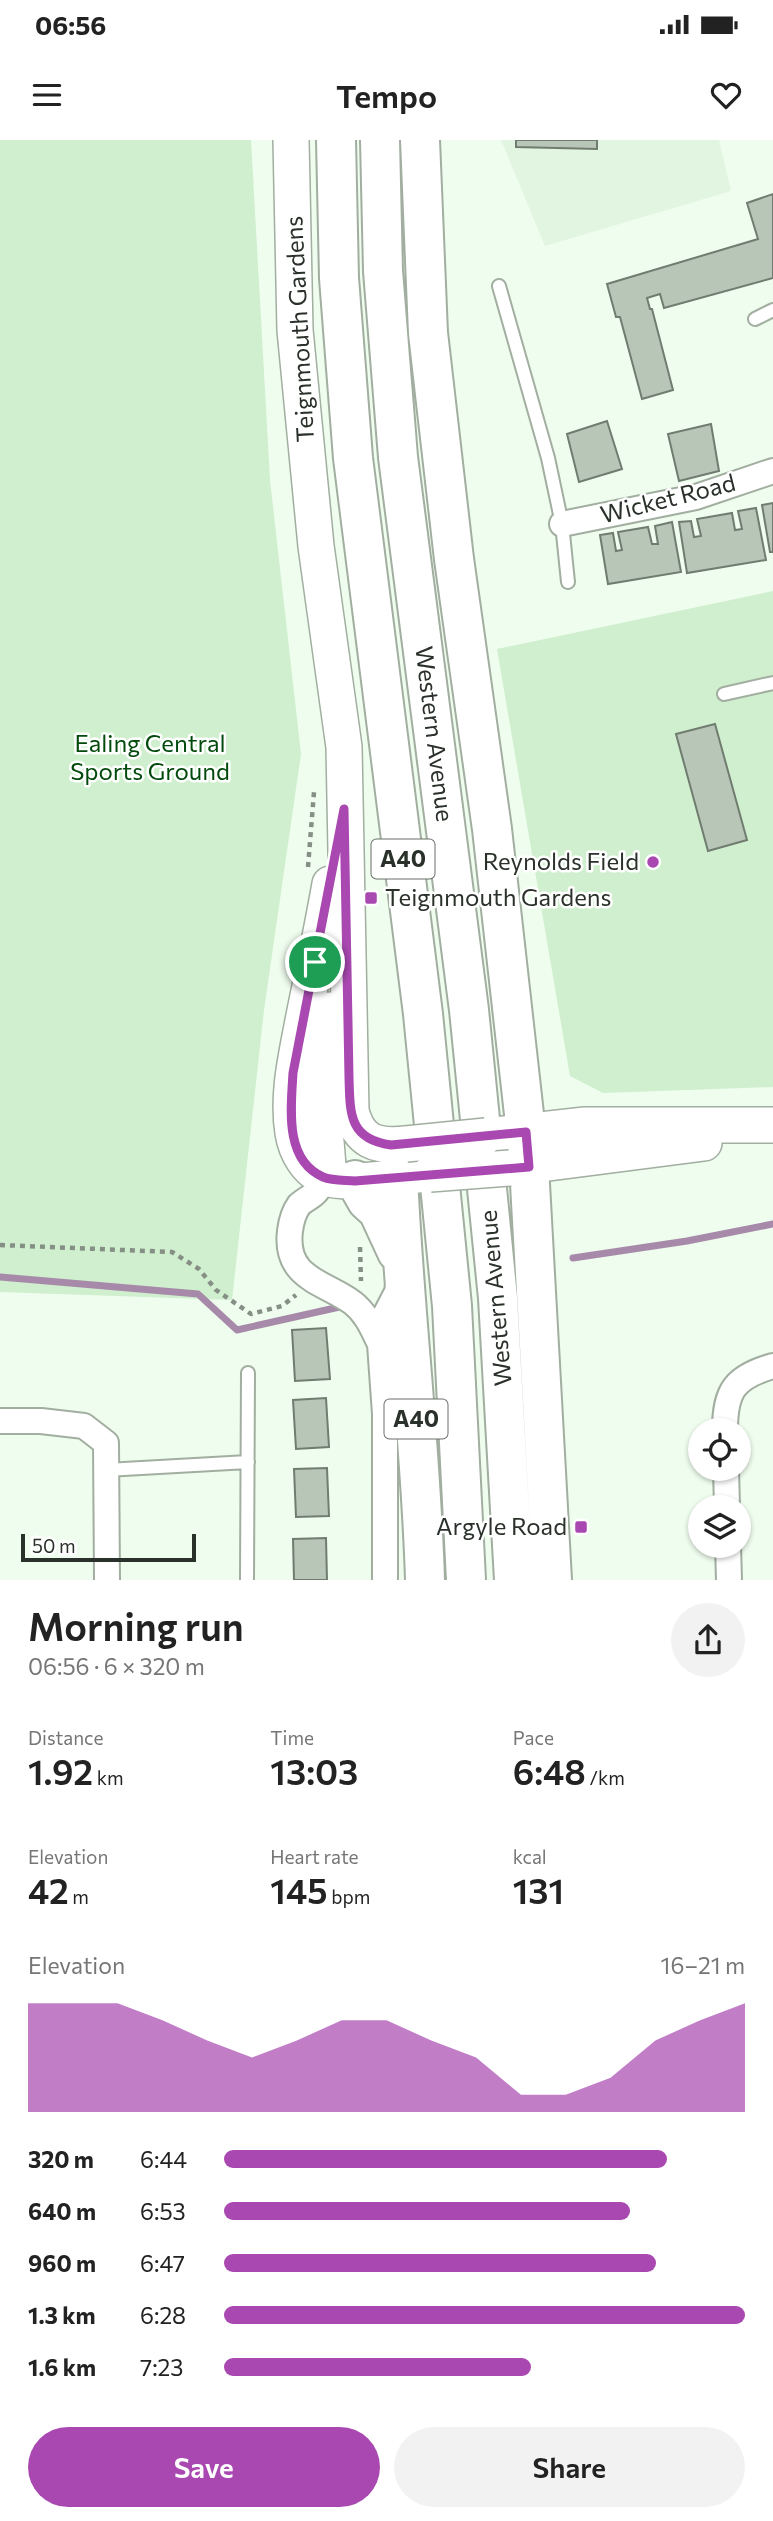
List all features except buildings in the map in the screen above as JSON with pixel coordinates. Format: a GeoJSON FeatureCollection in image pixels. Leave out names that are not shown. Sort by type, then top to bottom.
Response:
{"type":"FeatureCollection","features":[{"type":"Feature","properties":{"kind":"highway","name":"Western Avenue"},"geometry":{"type":"LineString","coordinates":[[337,140],[339,278],[353,458],[423,1014],[452,1306],[466,1580]]}},
{"type":"Feature","properties":{"kind":"highway","name":"Western Avenue"},"geometry":{"type":"LineString","coordinates":[[380,140],[383,271],[398,457],[469,1010],[498,1297],[514,1580]]}},
{"type":"Feature","properties":{"kind":"highway"},"geometry":{"type":"LineString","coordinates":[[421,140],[428,333],[454,559],[492,829],[552,1580]]}},
{"type":"Feature","properties":{"kind":"highway","name":"A40"},"geometry":{"type":"LineString","coordinates":[[401,1160],[401,1260],[423,1507],[425,1580]]}},
{"type":"Feature","properties":{"kind":"highway","name":"A40"},"geometry":{"type":"LineString","coordinates":[[340,1179],[378,1211],[401,1260]]}},
{"type":"Feature","properties":{"kind":"main road","name":"Teignmouth Gardens"},"geometry":{"type":"LineString","coordinates":[[291,140],[295,330],[316,546],[344,747],[344,809]]}},
{"type":"Feature","properties":{"kind":"main road"},"geometry":{"type":"LineString","coordinates":[[344,809],[351,1111],[355,1126],[362,1136],[401,1160]]}},
{"type":"Feature","properties":{"kind":"main road"},"geometry":{"type":"LineString","coordinates":[[344,809],[293,1073],[293,1134],[304,1162],[340,1179],[401,1160],[773,1133]]}},
{"type":"Feature","properties":{"kind":"main road"},"geometry":{"type":"LineString","coordinates":[[340,1179],[328,1166],[322,1093],[323,1065],[346,906]]}},
{"type":"Feature","properties":{"kind":"main road"},"geometry":{"type":"LineString","coordinates":[[518,1150],[585,1125],[773,1125]]}},
{"type":"Feature","properties":{"kind":"street","name":"Wicket Road"},"geometry":{"type":"LineString","coordinates":[[562,524],[696,497],[773,471]]}},
{"type":"Feature","properties":{"kind":"street"},"geometry":{"type":"LineString","coordinates":[[340,1179],[316,1192],[299,1206],[291,1223],[289,1240],[293,1257],[313,1282],[355,1304],[368,1318],[380,1344]]}},
{"type":"Feature","properties":{"kind":"street"},"geometry":{"type":"LineString","coordinates":[[385,1580],[385,1414],[380,1344],[384,1317],[397,1292],[401,1260]]}},
{"type":"Feature","properties":{"kind":"street"},"geometry":{"type":"LineString","coordinates":[[726,1418],[730,1392],[749,1374],[773,1366]]}},
{"type":"Feature","properties":{"kind":"street"},"geometry":{"type":"LineString","coordinates":[[0,1421],[41,1421],[84,1426],[106,1443],[107,1580]]}},
{"type":"Feature","properties":{"kind":"street"},"geometry":{"type":"LineString","coordinates":[[728,1558],[729,1580]]}},
{"type":"Feature","properties":{"kind":"lane"},"geometry":{"type":"LineString","coordinates":[[499,286],[548,458],[562,524],[568,582]]}},
{"type":"Feature","properties":{"kind":"lane"},"geometry":{"type":"LineString","coordinates":[[755,319],[773,310]]}},
{"type":"Feature","properties":{"kind":"lane"},"geometry":{"type":"LineString","coordinates":[[724,694],[773,683]]}},
{"type":"Feature","properties":{"kind":"lane"},"geometry":{"type":"LineString","coordinates":[[247,1580],[248,1373]]}},
{"type":"Feature","properties":{"kind":"lane"},"geometry":{"type":"LineString","coordinates":[[106,1470],[248,1462]]}},
{"type":"Feature","properties":{"kind":"path"},"geometry":{"type":"LineString","coordinates":[[360,1242],[360,1292]]}},
{"type":"Feature","properties":{"kind":"path"},"geometry":{"type":"LineString","coordinates":[[0,1245],[173,1252],[199,1269],[216,1290],[251,1314],[282,1306],[313,1282]]}},
{"type":"Feature","properties":{"kind":"shaded area"},"geometry":{"type":"Polygon","coordinates":[[[501,140],[719,140],[731,191],[545,246],[501,140]]]}},
{"type":"Feature","properties":{"kind":"green space","name":"Ealing Central Sports Ground"},"geometry":{"type":"Polygon","coordinates":[[[0,140],[251,140],[270,480],[301,754],[264,1010],[232,1300],[0,1292],[0,140]]]}},
{"type":"Feature","properties":{"kind":"green space","name":"Reynolds Field"},"geometry":{"type":"Polygon","coordinates":[[[773,591],[773,1087],[603,1093],[570,1076],[497,649],[773,591]]]}},
{"type":"Feature","properties":{"kind":"waterway"},"geometry":{"type":"LineString","coordinates":[[573,1258],[687,1241],[773,1224]]}},
{"type":"Feature","properties":{"kind":"waterway"},"geometry":{"type":"LineString","coordinates":[[0,1277],[198,1294],[237,1330],[344,1306]]}},
{"type":"Feature","properties":{"kind":"place","name":"Reynolds Field"},"geometry":{"type":"Point","coordinates":[653,862]}},
{"type":"Feature","properties":{"kind":"place","name":"Teignmouth Gardens"},"geometry":{"type":"Point","coordinates":[371,898]}},
{"type":"Feature","properties":{"kind":"place","name":"Argyle Road"},"geometry":{"type":"Point","coordinates":[581,1527]}},
{"type":"Feature","properties":{"kind":"route"},"geometry":{"type":"LineString","coordinates":[[344,809],[349,1077],[351,1111],[355,1126],[362,1136],[374,1142],[391,1145],[526,1132],[529,1167],[355,1181],[325,1178],[304,1162],[293,1134],[291,1106],[293,1073],[315,962],[344,809]]}}]}
